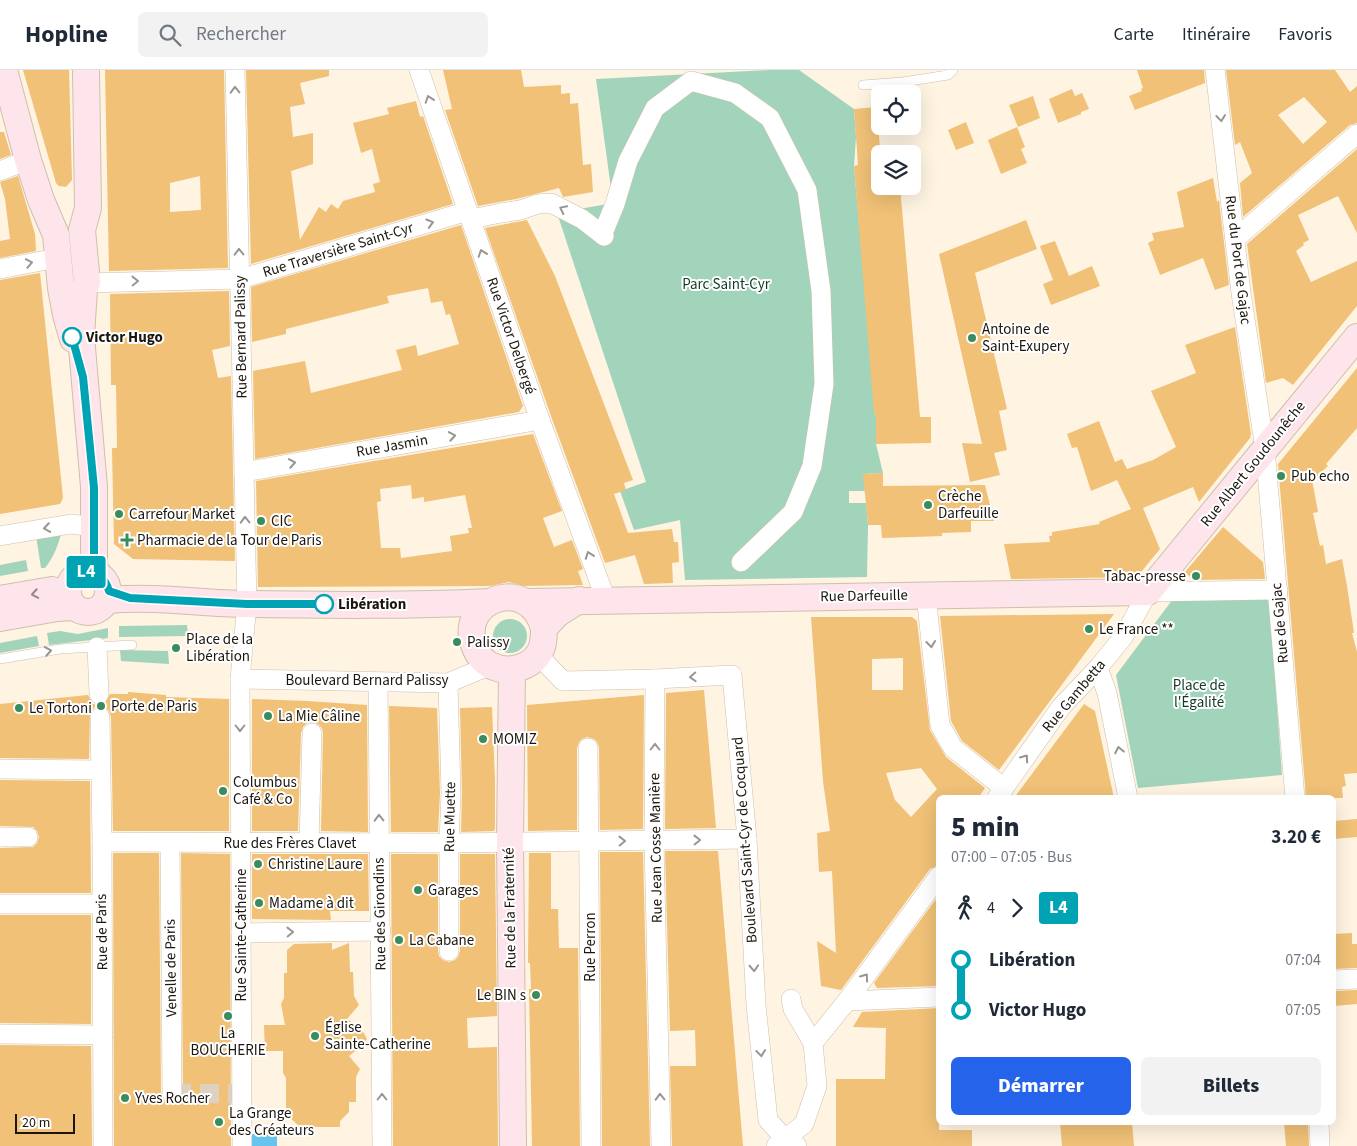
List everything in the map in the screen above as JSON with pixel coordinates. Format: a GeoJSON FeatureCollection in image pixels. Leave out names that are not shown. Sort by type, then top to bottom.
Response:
{"type":"FeatureCollection","features":[{"type":"Feature","properties":{"kind":"main road"},"geometry":{"type":"LineString","coordinates":[[4,70],[28,160],[56,246],[77,287]]}},
{"type":"Feature","properties":{"kind":"main road"},"geometry":{"type":"LineString","coordinates":[[86,70],[88,208],[82,230],[77,287],[66,315],[83,377],[94,488],[95,586]]}},
{"type":"Feature","properties":{"kind":"main road"},"geometry":{"type":"LineString","coordinates":[[56,246],[63,228],[76,227],[82,230]]}},
{"type":"Feature","properties":{"kind":"main road","name":"Rue Albert Goudounêche"},"geometry":{"type":"LineString","coordinates":[[1148,592],[1357,337]]}},
{"type":"Feature","properties":{"kind":"main road"},"geometry":{"type":"LineString","coordinates":[[0,618],[57,608],[95,586]]}},
{"type":"Feature","properties":{"kind":"main road"},"geometry":{"type":"LineString","coordinates":[[0,599],[47,591],[95,586],[245,604],[428,605],[489,602],[508,597],[517,598],[535,608],[541,617],[544,628],[544,639],[538,655],[522,667],[501,668],[482,659],[476,651],[472,641],[474,619],[489,602]]}},
{"type":"Feature","properties":{"kind":"main road","name":"Rue Darfeuille"},"geometry":{"type":"LineString","coordinates":[[526,602],[1148,592]]}},
{"type":"Feature","properties":{"kind":"main road"},"geometry":{"type":"LineString","coordinates":[[544,628],[557,614],[579,600]]}},
{"type":"Feature","properties":{"kind":"main road"},"geometry":{"type":"LineString","coordinates":[[428,605],[472,630]]}},
{"type":"Feature","properties":{"kind":"main road","name":"Rue de la Fraternité"},"geometry":{"type":"LineString","coordinates":[[501,668],[510,841],[513,1146]]}},
{"type":"Feature","properties":{"kind":"street","name":"Rue Bernard Palissy"},"geometry":{"type":"LineString","coordinates":[[235,70],[245,604]]}},
{"type":"Feature","properties":{"kind":"street","name":"Rue Victor Delbergé"},"geometry":{"type":"LineString","coordinates":[[419,70],[540,420],[606,600]]}},
{"type":"Feature","properties":{"kind":"street","name":"Rue du Port de Gajac"},"geometry":{"type":"LineString","coordinates":[[1215,70],[1241,293],[1266,449]]}},
{"type":"Feature","properties":{"kind":"street","name":"Rue Traversière Saint-Cyr"},"geometry":{"type":"LineString","coordinates":[[77,287],[240,279],[469,215],[520,210],[538,204],[551,203],[575,215],[604,236],[603,233],[615,204],[628,161],[655,108],[692,81],[734,93],[770,118],[807,190],[821,291],[824,384],[812,466],[793,512],[741,562]]}},
{"type":"Feature","properties":{"kind":"street"},"geometry":{"type":"LineString","coordinates":[[1235,239],[1357,134]]}},
{"type":"Feature","properties":{"kind":"street"},"geometry":{"type":"LineString","coordinates":[[0,171],[28,160]]}},
{"type":"Feature","properties":{"kind":"street"},"geometry":{"type":"LineString","coordinates":[[0,269],[56,246]]}},
{"type":"Feature","properties":{"kind":"street","name":"Rue Jasmin"},"geometry":{"type":"LineString","coordinates":[[244,472],[540,420]]}},
{"type":"Feature","properties":{"kind":"street","name":"Rue de Gajac"},"geometry":{"type":"LineString","coordinates":[[1266,449],[1295,795]]}},
{"type":"Feature","properties":{"kind":"street"},"geometry":{"type":"LineString","coordinates":[[0,536],[71,524],[94,527]]}},
{"type":"Feature","properties":{"kind":"street"},"geometry":{"type":"LineString","coordinates":[[1148,592],[1278,590]]}},
{"type":"Feature","properties":{"kind":"street","name":"Rue Gambetta"},"geometry":{"type":"LineString","coordinates":[[1000,793],[1061,707],[1098,668],[1124,636],[1148,592]]}},
{"type":"Feature","properties":{"kind":"street"},"geometry":{"type":"LineString","coordinates":[[926,595],[940,725],[953,748],[1000,793]]}},
{"type":"Feature","properties":{"kind":"street","name":"Rue Sainte-Catherine"},"geometry":{"type":"LineString","coordinates":[[242,1146],[240,679],[245,604]]}},
{"type":"Feature","properties":{"kind":"street"},"geometry":{"type":"LineString","coordinates":[[97,647],[100,694]]}},
{"type":"Feature","properties":{"kind":"street"},"geometry":{"type":"LineString","coordinates":[[538,655],[563,681],[655,679]]}},
{"type":"Feature","properties":{"kind":"street","name":"Boulevard Bernard Palissy"},"geometry":{"type":"LineString","coordinates":[[240,679],[448,683],[501,668]]}},
{"type":"Feature","properties":{"kind":"street"},"geometry":{"type":"LineString","coordinates":[[1098,668],[1107,693],[1127,795]]}},
{"type":"Feature","properties":{"kind":"street","name":"Boulevard Saint-Cyr de Cocquard"},"geometry":{"type":"LineString","coordinates":[[655,679],[732,675],[747,839],[756,1005],[768,1120],[786,1144]]}},
{"type":"Feature","properties":{"kind":"street","name":"Rue Jean Cosse Manière"},"geometry":{"type":"LineString","coordinates":[[655,679],[654,841],[661,1146]]}},
{"type":"Feature","properties":{"kind":"street","name":"Rue des Girondins"},"geometry":{"type":"LineString","coordinates":[[378,682],[382,1146]]}},
{"type":"Feature","properties":{"kind":"street","name":"Rue Muette"},"geometry":{"type":"LineString","coordinates":[[448,683],[451,794],[449,952]]}},
{"type":"Feature","properties":{"kind":"street","name":"Rue de Paris"},"geometry":{"type":"LineString","coordinates":[[100,717],[104,1035],[103,1146]]}},
{"type":"Feature","properties":{"kind":"street"},"geometry":{"type":"LineString","coordinates":[[309,843],[312,733]]}},
{"type":"Feature","properties":{"kind":"street","name":"Rue Perron"},"geometry":{"type":"LineString","coordinates":[[588,748],[591,1146]]}},
{"type":"Feature","properties":{"kind":"street"},"geometry":{"type":"LineString","coordinates":[[0,769],[100,770]]}},
{"type":"Feature","properties":{"kind":"street"},"geometry":{"type":"LineString","coordinates":[[0,837],[28,837]]}},
{"type":"Feature","properties":{"kind":"street","name":"Rue des Frères Clavet"},"geometry":{"type":"LineString","coordinates":[[102,842],[589,842],[747,839]]}},
{"type":"Feature","properties":{"kind":"street","name":"Venelle de Paris"},"geometry":{"type":"LineString","coordinates":[[170,842],[172,1093]]}},
{"type":"Feature","properties":{"kind":"street"},"geometry":{"type":"LineString","coordinates":[[813,1043],[847,1001],[936,880]]}},
{"type":"Feature","properties":{"kind":"street"},"geometry":{"type":"LineString","coordinates":[[0,904],[102,904]]}},
{"type":"Feature","properties":{"kind":"street"},"geometry":{"type":"LineString","coordinates":[[241,933],[381,931]]}},
{"type":"Feature","properties":{"kind":"street"},"geometry":{"type":"LineString","coordinates":[[1336,980],[1357,979]]}},
{"type":"Feature","properties":{"kind":"street"},"geometry":{"type":"LineString","coordinates":[[847,1001],[936,997]]}},
{"type":"Feature","properties":{"kind":"street"},"geometry":{"type":"LineString","coordinates":[[786,1144],[804,1124],[816,1086],[813,1043],[793,1009],[791,999]]}},
{"type":"Feature","properties":{"kind":"street"},"geometry":{"type":"LineString","coordinates":[[0,1034],[104,1035]]}},
{"type":"Feature","properties":{"kind":"street"},"geometry":{"type":"LineString","coordinates":[[1319,1125],[1320,1146]]}},
{"type":"Feature","properties":{"kind":"lane"},"geometry":{"type":"LineString","coordinates":[[863,85],[903,82],[948,75],[953,70]]}},
{"type":"Feature","properties":{"kind":"lane"},"geometry":{"type":"LineString","coordinates":[[0,659],[60,649],[132,645]]}},
{"type":"Feature","properties":{"kind":"green space","name":"Parc Saint-Cyr"},"geometry":{"type":"Polygon","coordinates":[[[799,70],[854,109],[856,137],[854,166],[876,418],[876,444],[883,473],[864,474],[865,491],[849,491],[849,503],[866,503],[868,525],[867,577],[685,580],[680,520],[634,530],[620,491],[646,482],[557,213],[613,203],[596,79],[799,70]]]}},
{"type":"Feature","properties":{"kind":"green space"},"geometry":{"type":"Polygon","coordinates":[[[62,531],[51,560],[45,568],[41,568],[36,536],[62,531]]]}},
{"type":"Feature","properties":{"kind":"green space"},"geometry":{"type":"Polygon","coordinates":[[[26,560],[28,571],[0,576],[0,565],[26,560]]]}},
{"type":"Feature","properties":{"kind":"green space","name":"Place de l'Égalité"},"geometry":{"type":"Polygon","coordinates":[[[1269,595],[1282,775],[1138,788],[1116,675],[1173,599],[1269,595]]]}},
{"type":"Feature","properties":{"kind":"green space"},"geometry":{"type":"Polygon","coordinates":[[[510,619],[522,624],[527,636],[522,648],[510,653],[498,648],[493,636],[498,624],[510,619]]]}},
{"type":"Feature","properties":{"kind":"green space"},"geometry":{"type":"Polygon","coordinates":[[[187,625],[188,636],[119,637],[119,626],[187,625]]]}},
{"type":"Feature","properties":{"kind":"green space"},"geometry":{"type":"Polygon","coordinates":[[[108,628],[108,638],[49,645],[47,633],[60,631],[78,634],[108,628]]]}},
{"type":"Feature","properties":{"kind":"green space"},"geometry":{"type":"Polygon","coordinates":[[[37,636],[39,646],[0,653],[0,643],[37,636]]]}},
{"type":"Feature","properties":{"kind":"green space"},"geometry":{"type":"Polygon","coordinates":[[[120,650],[168,651],[169,664],[121,661],[120,650]]]}},
{"type":"Feature","properties":{"kind":"water"},"geometry":{"type":"Polygon","coordinates":[[[251,1134],[277,1134],[277,1146],[250,1146],[251,1134]]]}},
{"type":"Feature","properties":{"kind":"building"},"geometry":{"type":"Polygon","coordinates":[[[23,70],[69,70],[72,180],[66,187],[59,186],[56,183],[23,70]]]}},
{"type":"Feature","properties":{"kind":"building"},"geometry":{"type":"Polygon","coordinates":[[[105,70],[224,70],[228,268],[109,271],[105,70]],[[200,176],[170,183],[170,212],[201,210],[200,176]]]}},
{"type":"Feature","properties":{"kind":"building"},"geometry":{"type":"Polygon","coordinates":[[[246,70],[329,70],[329,76],[300,83],[305,104],[290,107],[293,137],[313,133],[313,164],[291,171],[300,240],[319,207],[326,212],[331,204],[338,209],[343,201],[375,192],[373,184],[380,182],[372,149],[361,153],[353,123],[389,114],[387,108],[416,101],[420,117],[423,116],[453,204],[251,264],[246,70]]]}},
{"type":"Feature","properties":{"kind":"building"},"geometry":{"type":"Polygon","coordinates":[[[443,70],[521,70],[524,87],[561,85],[561,94],[570,93],[570,104],[578,103],[583,165],[591,164],[593,192],[563,197],[559,188],[478,206],[445,110],[452,109],[443,70]]]}},
{"type":"Feature","properties":{"kind":"building"},"geometry":{"type":"Polygon","coordinates":[[[1137,70],[1204,70],[1205,83],[1135,110],[1129,96],[1142,91],[1141,89],[1143,88],[1137,70]]]}},
{"type":"Feature","properties":{"kind":"building"},"geometry":{"type":"Polygon","coordinates":[[[1226,70],[1335,70],[1350,92],[1357,86],[1357,123],[1350,125],[1243,217],[1240,183],[1252,173],[1240,142],[1235,145],[1226,70]],[[1304,97],[1278,115],[1303,144],[1327,122],[1304,97]]]}},
{"type":"Feature","properties":{"kind":"building"},"geometry":{"type":"Polygon","coordinates":[[[1072,89],[1075,96],[1082,93],[1089,109],[1058,123],[1049,99],[1072,89]]]}},
{"type":"Feature","properties":{"kind":"building"},"geometry":{"type":"Polygon","coordinates":[[[1033,96],[1040,118],[1018,127],[1009,105],[1033,96]]]}},
{"type":"Feature","properties":{"kind":"building"},"geometry":{"type":"Polygon","coordinates":[[[871,108],[871,135],[879,135],[880,145],[871,145],[871,195],[901,195],[920,417],[931,417],[931,443],[876,444],[876,414],[874,414],[854,166],[858,165],[854,109],[871,108]]]}},
{"type":"Feature","properties":{"kind":"building"},"geometry":{"type":"Polygon","coordinates":[[[966,122],[974,143],[956,150],[948,130],[966,122]]]}},
{"type":"Feature","properties":{"kind":"building"},"geometry":{"type":"Polygon","coordinates":[[[1017,127],[1025,147],[1021,149],[1027,163],[1001,174],[988,140],[1017,127]]]}},
{"type":"Feature","properties":{"kind":"building"},"geometry":{"type":"Polygon","coordinates":[[[0,132],[4,132],[11,155],[0,159],[0,132]]]}},
{"type":"Feature","properties":{"kind":"building"},"geometry":{"type":"Polygon","coordinates":[[[1357,149],[1357,233],[1338,196],[1298,215],[1309,240],[1303,243],[1304,245],[1296,251],[1311,282],[1357,261],[1357,306],[1293,385],[1283,378],[1266,383],[1247,244],[1357,149]]]}},
{"type":"Feature","properties":{"kind":"building"},"geometry":{"type":"Polygon","coordinates":[[[18,176],[35,234],[36,251],[0,258],[0,241],[10,239],[5,199],[0,182],[18,176]]]}},
{"type":"Feature","properties":{"kind":"building"},"geometry":{"type":"Polygon","coordinates":[[[1213,178],[1217,202],[1219,200],[1229,285],[1215,290],[1203,258],[1160,275],[1148,243],[1154,240],[1152,233],[1184,227],[1177,192],[1213,178]]]}},
{"type":"Feature","properties":{"kind":"building"},"geometry":{"type":"Polygon","coordinates":[[[527,220],[555,276],[633,480],[624,483],[626,490],[614,494],[628,533],[672,529],[674,542],[678,542],[679,562],[672,563],[673,583],[644,584],[635,555],[605,563],[485,228],[527,220]]]}},
{"type":"Feature","properties":{"kind":"building","name":"Antoine de Saint-Exupery"},"geometry":{"type":"Polygon","coordinates":[[[1026,220],[1037,249],[975,273],[1007,409],[999,411],[1007,450],[994,453],[1000,475],[970,482],[962,443],[982,444],[939,254],[1026,220]]]}},
{"type":"Feature","properties":{"kind":"building"},"geometry":{"type":"Polygon","coordinates":[[[461,225],[523,406],[519,412],[255,459],[253,371],[305,361],[311,393],[402,370],[396,350],[416,345],[418,356],[459,344],[450,314],[446,315],[442,301],[431,303],[428,288],[387,296],[389,303],[286,329],[286,334],[252,342],[251,287],[461,225]]]}},
{"type":"Feature","properties":{"kind":"building"},"geometry":{"type":"Polygon","coordinates":[[[1055,241],[1069,276],[1092,266],[1100,286],[1051,305],[1043,284],[1053,280],[1040,246],[1055,241]]]}},
{"type":"Feature","properties":{"kind":"building"},"geometry":{"type":"Polygon","coordinates":[[[40,273],[63,498],[60,504],[0,514],[0,280],[40,273]]]}},
{"type":"Feature","properties":{"kind":"building"},"geometry":{"type":"Polygon","coordinates":[[[229,291],[230,346],[212,350],[218,378],[231,376],[235,561],[133,559],[114,544],[112,448],[117,448],[116,385],[111,385],[110,294],[229,291]]]}},
{"type":"Feature","properties":{"kind":"building"},"geometry":{"type":"Polygon","coordinates":[[[1235,327],[1251,434],[1250,438],[1199,502],[1193,487],[1143,508],[1160,549],[1137,577],[1011,579],[1004,544],[1050,542],[1049,536],[1052,536],[1052,532],[1100,524],[1099,522],[1131,509],[1117,480],[1091,491],[1077,447],[1072,448],[1067,434],[1099,421],[1115,462],[1122,459],[1127,469],[1153,460],[1176,447],[1151,391],[1196,373],[1185,345],[1235,327]]]}},
{"type":"Feature","properties":{"kind":"building"},"geometry":{"type":"Polygon","coordinates":[[[1357,368],[1357,428],[1326,464],[1328,466],[1312,480],[1318,512],[1313,513],[1320,546],[1323,545],[1326,564],[1342,559],[1354,633],[1352,633],[1357,652],[1357,773],[1344,774],[1346,786],[1342,787],[1343,798],[1336,798],[1336,795],[1306,795],[1278,464],[1357,368]]]}},
{"type":"Feature","properties":{"kind":"building"},"geometry":{"type":"Polygon","coordinates":[[[533,434],[562,511],[543,518],[554,547],[572,540],[583,569],[578,571],[583,585],[524,586],[509,582],[490,586],[258,587],[256,481],[533,434]],[[411,485],[380,489],[381,501],[377,502],[381,548],[400,548],[401,558],[452,551],[450,536],[469,533],[468,528],[472,528],[465,495],[424,502],[424,497],[412,499],[411,485]]]}},
{"type":"Feature","properties":{"kind":"building","name":"Crèche Darfeuille"},"geometry":{"type":"Polygon","coordinates":[[[883,473],[883,486],[985,485],[994,521],[971,521],[971,532],[942,533],[942,536],[882,538],[881,525],[868,525],[863,474],[883,473]]]}},
{"type":"Feature","properties":{"kind":"building"},"geometry":{"type":"Polygon","coordinates":[[[1223,527],[1263,562],[1265,579],[1193,580],[1185,572],[1223,527]]]}},
{"type":"Feature","properties":{"kind":"building"},"geometry":{"type":"Polygon","coordinates":[[[1114,614],[999,770],[962,741],[951,721],[940,616],[1114,614]]]}},
{"type":"Feature","properties":{"kind":"building"},"geometry":{"type":"Polygon","coordinates":[[[811,617],[912,617],[917,621],[930,730],[946,757],[985,788],[980,795],[936,795],[936,866],[930,869],[841,990],[821,986],[817,941],[836,953],[832,871],[819,872],[817,833],[830,831],[823,781],[811,617]],[[903,658],[872,659],[872,690],[903,690],[903,658]],[[921,768],[886,773],[895,800],[911,817],[937,789],[921,768]]]}},
{"type":"Feature","properties":{"kind":"building"},"geometry":{"type":"Polygon","coordinates":[[[704,690],[716,828],[665,829],[666,693],[704,690]]]}},
{"type":"Feature","properties":{"kind":"building"},"geometry":{"type":"Polygon","coordinates":[[[128,692],[166,695],[166,697],[229,699],[229,831],[113,831],[111,717],[105,707],[95,707],[90,712],[89,759],[0,758],[0,704],[88,695],[93,704],[100,705],[105,703],[110,694],[128,694],[128,692]]]}},
{"type":"Feature","properties":{"kind":"building"},"geometry":{"type":"Polygon","coordinates":[[[644,695],[643,829],[600,830],[599,747],[594,739],[587,737],[579,742],[577,748],[577,830],[528,831],[527,705],[644,695]]]}},
{"type":"Feature","properties":{"kind":"building"},"geometry":{"type":"Polygon","coordinates":[[[252,699],[367,705],[368,832],[321,831],[323,733],[322,728],[318,724],[312,722],[307,723],[303,727],[301,733],[298,831],[252,831],[252,699]]]}},
{"type":"Feature","properties":{"kind":"building"},"geometry":{"type":"Polygon","coordinates":[[[1084,704],[1095,711],[1113,795],[1016,795],[1084,704]]]}},
{"type":"Feature","properties":{"kind":"building"},"geometry":{"type":"Polygon","coordinates":[[[389,706],[437,708],[440,793],[438,832],[391,832],[389,706]]]}},
{"type":"Feature","properties":{"kind":"building"},"geometry":{"type":"Polygon","coordinates":[[[492,707],[495,829],[494,831],[461,832],[460,708],[492,707]]]}},
{"type":"Feature","properties":{"kind":"building"},"geometry":{"type":"Polygon","coordinates":[[[0,780],[90,781],[91,893],[0,893],[0,848],[33,847],[39,837],[33,827],[0,826],[0,780]]]}},
{"type":"Feature","properties":{"kind":"building"},"geometry":{"type":"Polygon","coordinates":[[[1357,819],[1357,837],[1336,839],[1336,821],[1357,819]]]}},
{"type":"Feature","properties":{"kind":"building"},"geometry":{"type":"Polygon","coordinates":[[[665,851],[718,851],[743,1146],[672,1146],[670,1066],[696,1066],[695,1030],[670,1031],[665,851]]]}},
{"type":"Feature","properties":{"kind":"building"},"geometry":{"type":"Polygon","coordinates":[[[600,852],[643,852],[650,1146],[602,1146],[600,852]]]}},
{"type":"Feature","properties":{"kind":"building"},"geometry":{"type":"Polygon","coordinates":[[[113,853],[159,853],[161,1093],[167,1103],[172,1104],[182,1098],[183,1093],[181,853],[230,854],[231,1146],[114,1146],[113,853]]]}},
{"type":"Feature","properties":{"kind":"building"},"geometry":{"type":"Polygon","coordinates":[[[529,853],[551,853],[551,909],[558,909],[559,948],[578,948],[580,1146],[532,1146],[529,989],[531,989],[530,963],[528,963],[529,853]]]}},
{"type":"Feature","properties":{"kind":"building"},"geometry":{"type":"Polygon","coordinates":[[[252,854],[368,854],[369,911],[330,911],[331,920],[252,919],[252,854]]]}},
{"type":"Feature","properties":{"kind":"building"},"geometry":{"type":"Polygon","coordinates":[[[391,854],[438,854],[438,951],[439,956],[443,960],[449,962],[458,957],[460,951],[460,854],[495,854],[497,1016],[467,1018],[468,1048],[497,1047],[498,1146],[393,1146],[391,854]]]}},
{"type":"Feature","properties":{"kind":"building"},"geometry":{"type":"Polygon","coordinates":[[[936,899],[936,986],[877,988],[874,983],[936,899]]]}},
{"type":"Feature","properties":{"kind":"building"},"geometry":{"type":"Polygon","coordinates":[[[0,915],[91,915],[91,1024],[0,1023],[0,915]]]}},
{"type":"Feature","properties":{"kind":"building"},"geometry":{"type":"Polygon","coordinates":[[[1352,933],[1352,944],[1357,944],[1357,968],[1336,969],[1336,934],[1352,933]]]}},
{"type":"Feature","properties":{"kind":"building","name":"Église Sainte-Catherine"},"geometry":{"type":"Polygon","coordinates":[[[332,943],[332,950],[349,943],[350,972],[353,972],[354,996],[359,1005],[347,1019],[361,1028],[367,1039],[349,1056],[360,1069],[356,1077],[356,1102],[349,1102],[349,1112],[340,1121],[340,1127],[300,1127],[286,1114],[286,1078],[283,1073],[283,1051],[265,1051],[264,1025],[285,1025],[281,1004],[284,998],[284,973],[287,973],[287,950],[294,944],[332,943]]]}},
{"type":"Feature","properties":{"kind":"building"},"geometry":{"type":"Polygon","coordinates":[[[1357,990],[1357,1004],[1336,1006],[1336,991],[1357,990]]]}},
{"type":"Feature","properties":{"kind":"building"},"geometry":{"type":"Polygon","coordinates":[[[936,1008],[936,1125],[939,1125],[939,1130],[972,1130],[972,1146],[836,1146],[836,1079],[885,1079],[886,1028],[853,1027],[862,1012],[936,1008]]]}},
{"type":"Feature","properties":{"kind":"building"},"geometry":{"type":"Polygon","coordinates":[[[0,1045],[91,1046],[92,1146],[0,1146],[0,1045]]]}},
{"type":"Feature","properties":{"kind":"building"},"geometry":{"type":"Polygon","coordinates":[[[1060,1125],[1132,1125],[1134,1146],[1062,1146],[1060,1125]]]}},
{"type":"Feature","properties":{"kind":"building"},"geometry":{"type":"Polygon","coordinates":[[[1284,1125],[1308,1125],[1309,1146],[1286,1146],[1284,1125]]]}},
{"type":"Feature","properties":{"kind":"tunnel"},"geometry":{"type":"LineString","coordinates":[[172,1093],[242,1094]]}},
{"type":"Feature","properties":{"kind":"bus line","name":"L4"},"geometry":{"type":"LineString","coordinates":[[72,337],[83,377],[94,488],[94,560],[80,574],[96,573],[102,577],[109,591],[130,598],[247,604],[324,604]]}},
{"type":"Feature","properties":{"kind":"place","name":"Victor Hugo"},"geometry":{"type":"Point","coordinates":[72,337]}},
{"type":"Feature","properties":{"kind":"place","name":"Antoine de Saint-Exupery"},"geometry":{"type":"Point","coordinates":[972,338]}},
{"type":"Feature","properties":{"kind":"place","name":"Pub echo"},"geometry":{"type":"Point","coordinates":[1281,476]}},
{"type":"Feature","properties":{"kind":"place","name":"Crèche Darfeuille"},"geometry":{"type":"Point","coordinates":[928,505]}},
{"type":"Feature","properties":{"kind":"place","name":"Carrefour Market"},"geometry":{"type":"Point","coordinates":[119,514]}},
{"type":"Feature","properties":{"kind":"place","name":"CIC"},"geometry":{"type":"Point","coordinates":[261,521]}},
{"type":"Feature","properties":{"kind":"place","name":"Pharmacie de la Tour de Paris"},"geometry":{"type":"Point","coordinates":[127,540]}},
{"type":"Feature","properties":{"kind":"place","name":"Tabac-presse"},"geometry":{"type":"Point","coordinates":[1196,576]}},
{"type":"Feature","properties":{"kind":"place","name":"Libération"},"geometry":{"type":"Point","coordinates":[324,604]}},
{"type":"Feature","properties":{"kind":"place","name":"Le France **"},"geometry":{"type":"Point","coordinates":[1089,629]}},
{"type":"Feature","properties":{"kind":"place","name":"Palissy"},"geometry":{"type":"Point","coordinates":[457,642]}},
{"type":"Feature","properties":{"kind":"place","name":"Place de la Libération"},"geometry":{"type":"Point","coordinates":[176,648]}},
{"type":"Feature","properties":{"kind":"place","name":"Porte de Paris"},"geometry":{"type":"Point","coordinates":[101,706]}},
{"type":"Feature","properties":{"kind":"place","name":"Le Tortoni"},"geometry":{"type":"Point","coordinates":[19,708]}},
{"type":"Feature","properties":{"kind":"place","name":"La Mie Câline"},"geometry":{"type":"Point","coordinates":[268,716]}},
{"type":"Feature","properties":{"kind":"place","name":"MOMIZ"},"geometry":{"type":"Point","coordinates":[483,739]}},
{"type":"Feature","properties":{"kind":"place","name":"Columbus Café & Co"},"geometry":{"type":"Point","coordinates":[223,791]}},
{"type":"Feature","properties":{"kind":"place","name":"Christine Laure"},"geometry":{"type":"Point","coordinates":[258,864]}},
{"type":"Feature","properties":{"kind":"place","name":"Garages"},"geometry":{"type":"Point","coordinates":[418,890]}},
{"type":"Feature","properties":{"kind":"place","name":"Madame à dit"},"geometry":{"type":"Point","coordinates":[259,903]}},
{"type":"Feature","properties":{"kind":"place","name":"La Cabane"},"geometry":{"type":"Point","coordinates":[399,940]}},
{"type":"Feature","properties":{"kind":"place","name":"Le BIN s"},"geometry":{"type":"Point","coordinates":[536,995]}},
{"type":"Feature","properties":{"kind":"place","name":"La BOUCHERIE"},"geometry":{"type":"Point","coordinates":[228,1016]}},
{"type":"Feature","properties":{"kind":"place","name":"Église Sainte-Catherine"},"geometry":{"type":"Point","coordinates":[315,1036]}},
{"type":"Feature","properties":{"kind":"place","name":"Yves Rocher"},"geometry":{"type":"Point","coordinates":[125,1098]}},
{"type":"Feature","properties":{"kind":"place","name":"La Grange des Créateurs"},"geometry":{"type":"Point","coordinates":[219,1122]}}]}
